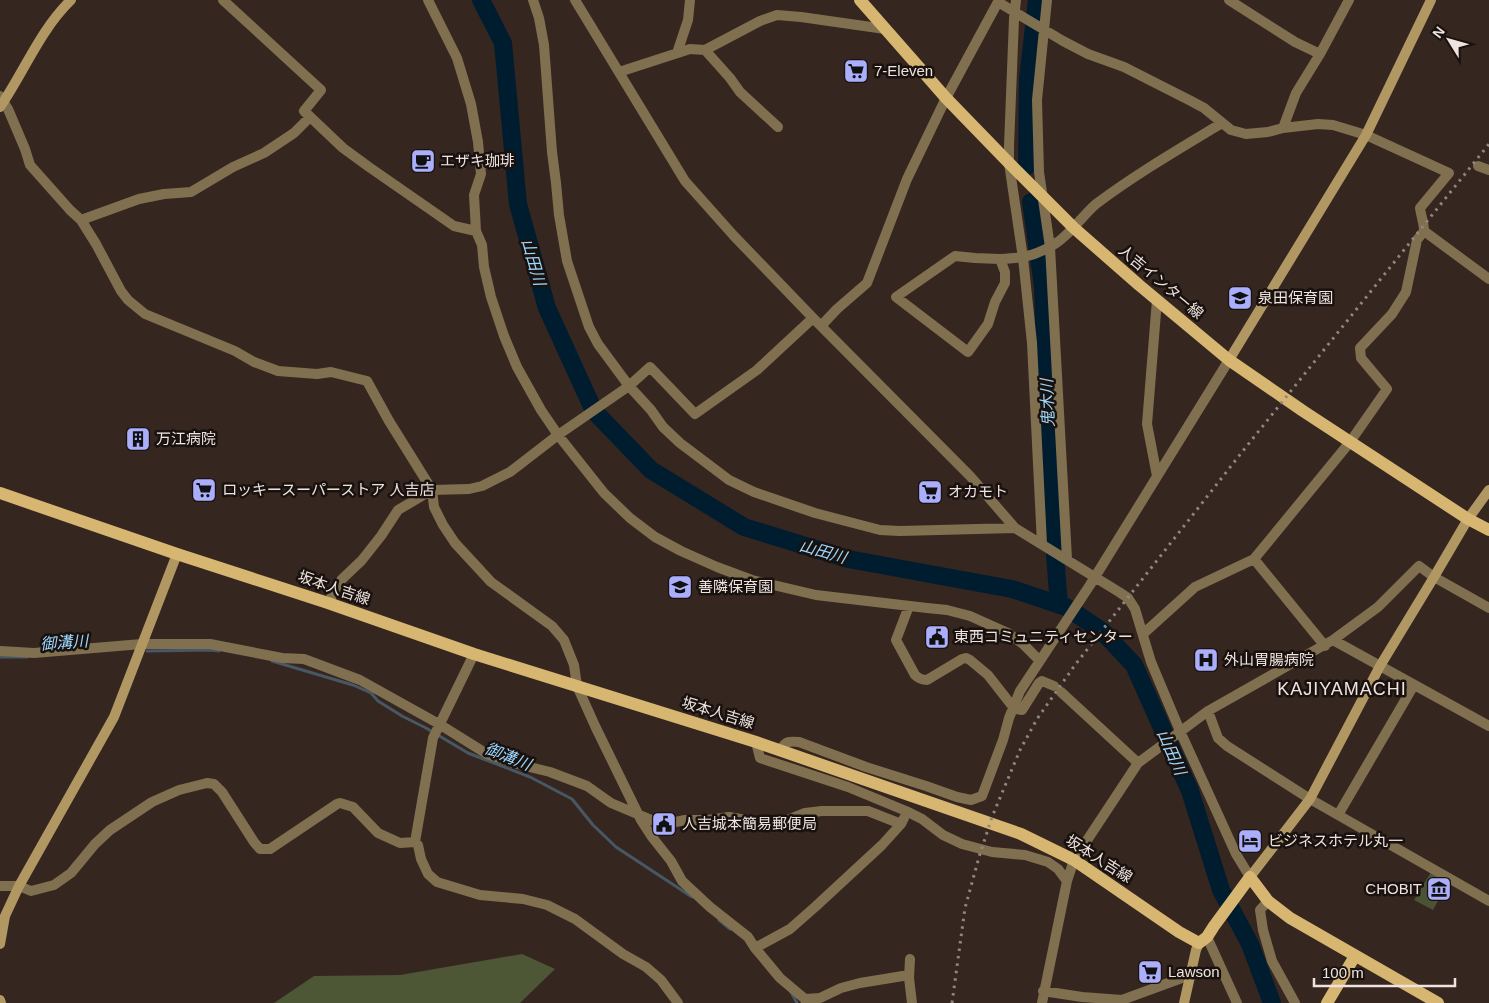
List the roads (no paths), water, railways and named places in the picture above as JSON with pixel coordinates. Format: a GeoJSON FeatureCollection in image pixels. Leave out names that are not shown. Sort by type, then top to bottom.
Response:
{"type":"FeatureCollection","features":[{"type":"Feature","properties":{"kind":"main road","name":"人吉インター線"},"geometry":{"type":"LineString","coordinates":[[860,0],[946,98],[1009,163],[1074,228],[1157,300],[1229,360],[1350,442],[1468,519],[1489,530]]}},
{"type":"Feature","properties":{"kind":"main road","name":"坂本人吉線"},"geometry":{"type":"LineString","coordinates":[[0,493],[474,654],[781,750],[1021,834],[1074,860],[1179,932],[1203,940]]}},
{"type":"Feature","properties":{"kind":"main road"},"geometry":{"type":"LineString","coordinates":[[1203,940],[1246,881],[1290,918],[1438,1003]]}},
{"type":"Feature","properties":{"kind":"main road"},"geometry":{"type":"LineString","coordinates":[[1327,1003],[1355,956]]}},
{"type":"Feature","properties":{"kind":"street"},"geometry":{"type":"LineString","coordinates":[[71,0],[43,35],[1,102],[8,109],[30,165],[81,220],[124,296],[145,314],[278,371],[317,374],[331,372],[367,381],[389,421],[432,490],[434,507],[455,543],[492,582],[558,631],[564,640],[574,666],[578,686],[596,728],[638,814],[652,838],[671,861],[682,881],[710,907],[748,937],[780,978],[806,1001],[820,998],[841,988],[860,983],[910,975]]}},
{"type":"Feature","properties":{"kind":"street"},"geometry":{"type":"LineString","coordinates":[[223,0],[320,90],[304,111],[310,117],[344,148],[377,173],[454,226],[476,231]]}},
{"type":"Feature","properties":{"kind":"street"},"geometry":{"type":"LineString","coordinates":[[428,0],[457,58],[471,104],[478,142],[481,174],[474,195],[476,231],[482,245],[484,267],[491,297],[504,336],[517,367],[541,410],[558,435],[604,493],[630,518],[655,537],[681,551],[743,577],[816,595],[947,610],[977,619],[1008,633],[1041,657]]}},
{"type":"Feature","properties":{"kind":"street"},"geometry":{"type":"LineString","coordinates":[[533,0],[539,18],[544,45],[552,152],[559,216],[567,261],[589,327],[608,359],[663,427],[729,480],[754,492],[815,513],[880,530],[900,532],[1015,528]]}},
{"type":"Feature","properties":{"kind":"street"},"geometry":{"type":"LineString","coordinates":[[575,0],[685,181],[734,236],[970,476],[1015,528],[1067,559],[1093,581],[1128,598],[1135,609],[1152,662],[1180,732],[1236,854],[1246,881]]}},
{"type":"Feature","properties":{"kind":"street"},"geometry":{"type":"LineString","coordinates":[[677,53],[688,20],[690,0]]}},
{"type":"Feature","properties":{"kind":"street"},"geometry":{"type":"LineString","coordinates":[[1016,0],[1009,163],[1032,343],[1042,544]]}},
{"type":"Feature","properties":{"kind":"street"},"geometry":{"type":"LineString","coordinates":[[1047,0],[1041,27],[1037,100],[1039,172],[1050,247],[1067,559]]}},
{"type":"Feature","properties":{"kind":"street"},"geometry":{"type":"LineString","coordinates":[[1229,0],[1295,42],[1320,54]]}},
{"type":"Feature","properties":{"kind":"street"},"geometry":{"type":"LineString","coordinates":[[1283,128],[1296,93],[1320,54],[1349,0]]}},
{"type":"Feature","properties":{"kind":"street"},"geometry":{"type":"LineString","coordinates":[[781,750],[784,744],[790,741],[799,742],[866,767],[957,797],[971,800],[982,796],[1003,740],[1008,718],[1020,691],[1093,581],[1366,135],[1431,0]]}},
{"type":"Feature","properties":{"kind":"street"},"geometry":{"type":"LineString","coordinates":[[822,326],[867,283],[906,179],[946,98],[998,1],[1088,54],[1124,67],[1204,108],[1231,130],[1246,134],[1318,124],[1333,125],[1366,135],[1449,173],[1420,208],[1424,231],[1416,240],[1406,292],[1392,314],[1360,348],[1361,358],[1387,389],[1350,442],[1254,559],[1195,587],[1143,634]]}},
{"type":"Feature","properties":{"kind":"street"},"geometry":{"type":"LineString","coordinates":[[619,72],[690,49],[705,50],[760,21],[777,15],[885,29]]}},
{"type":"Feature","properties":{"kind":"street"},"geometry":{"type":"LineString","coordinates":[[705,50],[740,92],[778,128]]}},
{"type":"Feature","properties":{"kind":"street"},"geometry":{"type":"LineString","coordinates":[[81,220],[139,199],[164,194],[191,192],[233,167],[264,153],[294,132],[310,117]]}},
{"type":"Feature","properties":{"kind":"street"},"geometry":{"type":"LineString","coordinates":[[1000,259],[1005,272],[1005,283],[995,302],[988,324],[968,352],[896,297],[955,256],[1000,259],[1022,258],[1050,247],[1074,228],[1094,206],[1140,173],[1222,123]]}},
{"type":"Feature","properties":{"kind":"street"},"geometry":{"type":"LineString","coordinates":[[1478,166],[1489,170]]}},
{"type":"Feature","properties":{"kind":"street"},"geometry":{"type":"LineString","coordinates":[[1424,231],[1489,279]]}},
{"type":"Feature","properties":{"kind":"street"},"geometry":{"type":"LineString","coordinates":[[1157,300],[1147,424],[1157,476]]}},
{"type":"Feature","properties":{"kind":"street"},"geometry":{"type":"LineString","coordinates":[[328,603],[339,584],[362,560],[398,510],[432,490],[469,489],[482,486],[510,472],[558,435],[629,386],[650,367],[695,414],[757,370],[813,318]]}},
{"type":"Feature","properties":{"kind":"street"},"geometry":{"type":"LineString","coordinates":[[1246,881],[1310,799],[1380,666],[1468,519],[1489,490]]}},
{"type":"Feature","properties":{"kind":"street"},"geometry":{"type":"LineString","coordinates":[[0,944],[5,916],[20,886],[114,717],[177,554]]}},
{"type":"Feature","properties":{"kind":"street"},"geometry":{"type":"LineString","coordinates":[[1254,559],[1329,643],[1380,666],[1489,726]]}},
{"type":"Feature","properties":{"kind":"street"},"geometry":{"type":"LineString","coordinates":[[1042,1003],[1066,881],[1074,860],[1138,763],[1208,711],[1329,643],[1378,607],[1419,566],[1434,578],[1489,608]]}},
{"type":"Feature","properties":{"kind":"street"},"geometry":{"type":"LineString","coordinates":[[909,606],[896,640],[915,675],[923,680],[927,680],[966,658],[988,675],[1013,707],[1022,710],[1042,681],[1057,689],[1138,763]]}},
{"type":"Feature","properties":{"kind":"street"},"geometry":{"type":"LineString","coordinates":[[0,651],[34,653],[142,644],[210,644],[282,658],[304,659],[360,680],[439,724],[487,754],[550,772],[587,786],[611,803],[654,821],[671,823],[685,820],[729,817],[775,825],[805,813],[868,811],[901,824]]}},
{"type":"Feature","properties":{"kind":"street"},"geometry":{"type":"LineString","coordinates":[[474,654],[433,738],[415,842],[418,845],[421,859],[428,874],[437,882],[480,895],[523,899],[547,905],[575,919],[623,954],[646,966],[661,980],[678,1003]]}},
{"type":"Feature","properties":{"kind":"street"},"geometry":{"type":"LineString","coordinates":[[1338,815],[1414,685]]}},
{"type":"Feature","properties":{"kind":"street"},"geometry":{"type":"LineString","coordinates":[[1208,711],[1218,738],[1227,746],[1310,799],[1489,901]]}},
{"type":"Feature","properties":{"kind":"street"},"geometry":{"type":"LineString","coordinates":[[756,742],[760,758],[848,788],[906,811],[922,819],[943,835],[962,844],[992,852],[1026,855],[1048,862],[1058,869],[1066,881]]}},
{"type":"Feature","properties":{"kind":"street"},"geometry":{"type":"LineString","coordinates":[[0,886],[20,886],[31,891],[54,884],[71,873],[95,844],[110,830],[152,802],[179,790],[207,782],[214,784],[222,792],[254,842],[260,848],[270,849],[340,803],[353,807],[378,833],[400,843],[415,842]]}},
{"type":"Feature","properties":{"kind":"street"},"geometry":{"type":"LineString","coordinates":[[755,948],[790,929],[815,907],[882,845],[901,824],[906,811]]}},
{"type":"Feature","properties":{"kind":"street"},"geometry":{"type":"LineString","coordinates":[[1268,901],[1260,910],[1263,930],[1272,962],[1295,1003]]}},
{"type":"Feature","properties":{"kind":"street"},"geometry":{"type":"LineString","coordinates":[[1184,1003],[1190,975],[1203,940]]}},
{"type":"Feature","properties":{"kind":"street"},"geometry":{"type":"LineString","coordinates":[[1203,940],[1237,1003]]}},
{"type":"Feature","properties":{"kind":"street"},"geometry":{"type":"LineString","coordinates":[[910,958],[912,1003]]}},
{"type":"Feature","properties":{"kind":"street"},"geometry":{"type":"LineString","coordinates":[[1043,992],[1082,998],[1122,1000],[1190,975]]}},
{"type":"Feature","properties":{"kind":"waterway","name":"山田川"},"geometry":{"type":"LineString","coordinates":[[481,0],[503,43],[518,204],[547,308],[594,411],[651,470],[744,527],[848,559],[1012,589],[1066,607],[1102,631],[1134,665],[1190,791],[1221,890],[1250,944],[1272,1003]]}},
{"type":"Feature","properties":{"kind":"waterway","name":"鬼木川"},"geometry":{"type":"LineString","coordinates":[[1027,166],[1028,79],[1037,0]]}},
{"type":"Feature","properties":{"kind":"waterway","name":"鬼木川"},"geometry":{"type":"LineString","coordinates":[[1031,202],[1043,286],[1049,481],[1059,605]]}},
{"type":"Feature","properties":{"kind":"waterway","name":"御溝川"},"geometry":{"type":"LineString","coordinates":[[147,651],[219,651]]}},
{"type":"Feature","properties":{"kind":"waterway","name":"御溝川"},"geometry":{"type":"LineString","coordinates":[[0,657],[27,657]]}},
{"type":"Feature","properties":{"kind":"waterway","name":"御溝川"},"geometry":{"type":"LineString","coordinates":[[272,661],[353,685],[371,693],[378,701],[402,716],[468,753],[530,777],[572,799],[593,825],[616,847],[692,897]]}},
{"type":"Feature","properties":{"kind":"waterway","name":"御溝川"},"geometry":{"type":"LineString","coordinates":[[719,920],[730,929]]}},
{"type":"Feature","properties":{"kind":"waterway","name":"御溝川"},"geometry":{"type":"LineString","coordinates":[[791,992],[797,1003]]}},
{"type":"Feature","properties":{"kind":"railway"},"geometry":{"type":"LineString","coordinates":[[952,1003],[965,908],[979,857],[992,817],[1020,750],[1037,719],[1075,665],[1246,447],[1489,144]]}},
{"type":"Feature","properties":{"kind":"place","name":"7-Eleven"},"geometry":{"type":"Point","coordinates":[856,71]}},
{"type":"Feature","properties":{"kind":"place","name":"エザキ珈琲"},"geometry":{"type":"Point","coordinates":[423,161]}},
{"type":"Feature","properties":{"kind":"place","name":"泉田保育園"},"geometry":{"type":"Point","coordinates":[1240,298]}},
{"type":"Feature","properties":{"kind":"place","name":"万江病院"},"geometry":{"type":"Point","coordinates":[138,439]}},
{"type":"Feature","properties":{"kind":"place","name":"ロッキースーパーストア 人吉店"},"geometry":{"type":"Point","coordinates":[204,490]}},
{"type":"Feature","properties":{"kind":"place","name":"オカモト"},"geometry":{"type":"Point","coordinates":[930,492]}},
{"type":"Feature","properties":{"kind":"place","name":"善隣保育園"},"geometry":{"type":"Point","coordinates":[680,587]}},
{"type":"Feature","properties":{"kind":"place","name":"東西コミュニティセンター"},"geometry":{"type":"Point","coordinates":[937,637]}},
{"type":"Feature","properties":{"kind":"place","name":"外山胃腸病院"},"geometry":{"type":"Point","coordinates":[1206,660]}},
{"type":"Feature","properties":{"kind":"place","name":"人吉城本簡易郵便局"},"geometry":{"type":"Point","coordinates":[664,824]}},
{"type":"Feature","properties":{"kind":"place","name":"ビジネスホテル丸一"},"geometry":{"type":"Point","coordinates":[1250,841]}},
{"type":"Feature","properties":{"kind":"place","name":"CHOBIT"},"geometry":{"type":"Point","coordinates":[1439,889]}},
{"type":"Feature","properties":{"kind":"place","name":"Lawson"},"geometry":{"type":"Point","coordinates":[1150,972]}},
{"type":"Feature","properties":{"kind":"district","name":"KAJIYAMACHI"},"geometry":{"type":"Point","coordinates":[1342,689]}}]}
